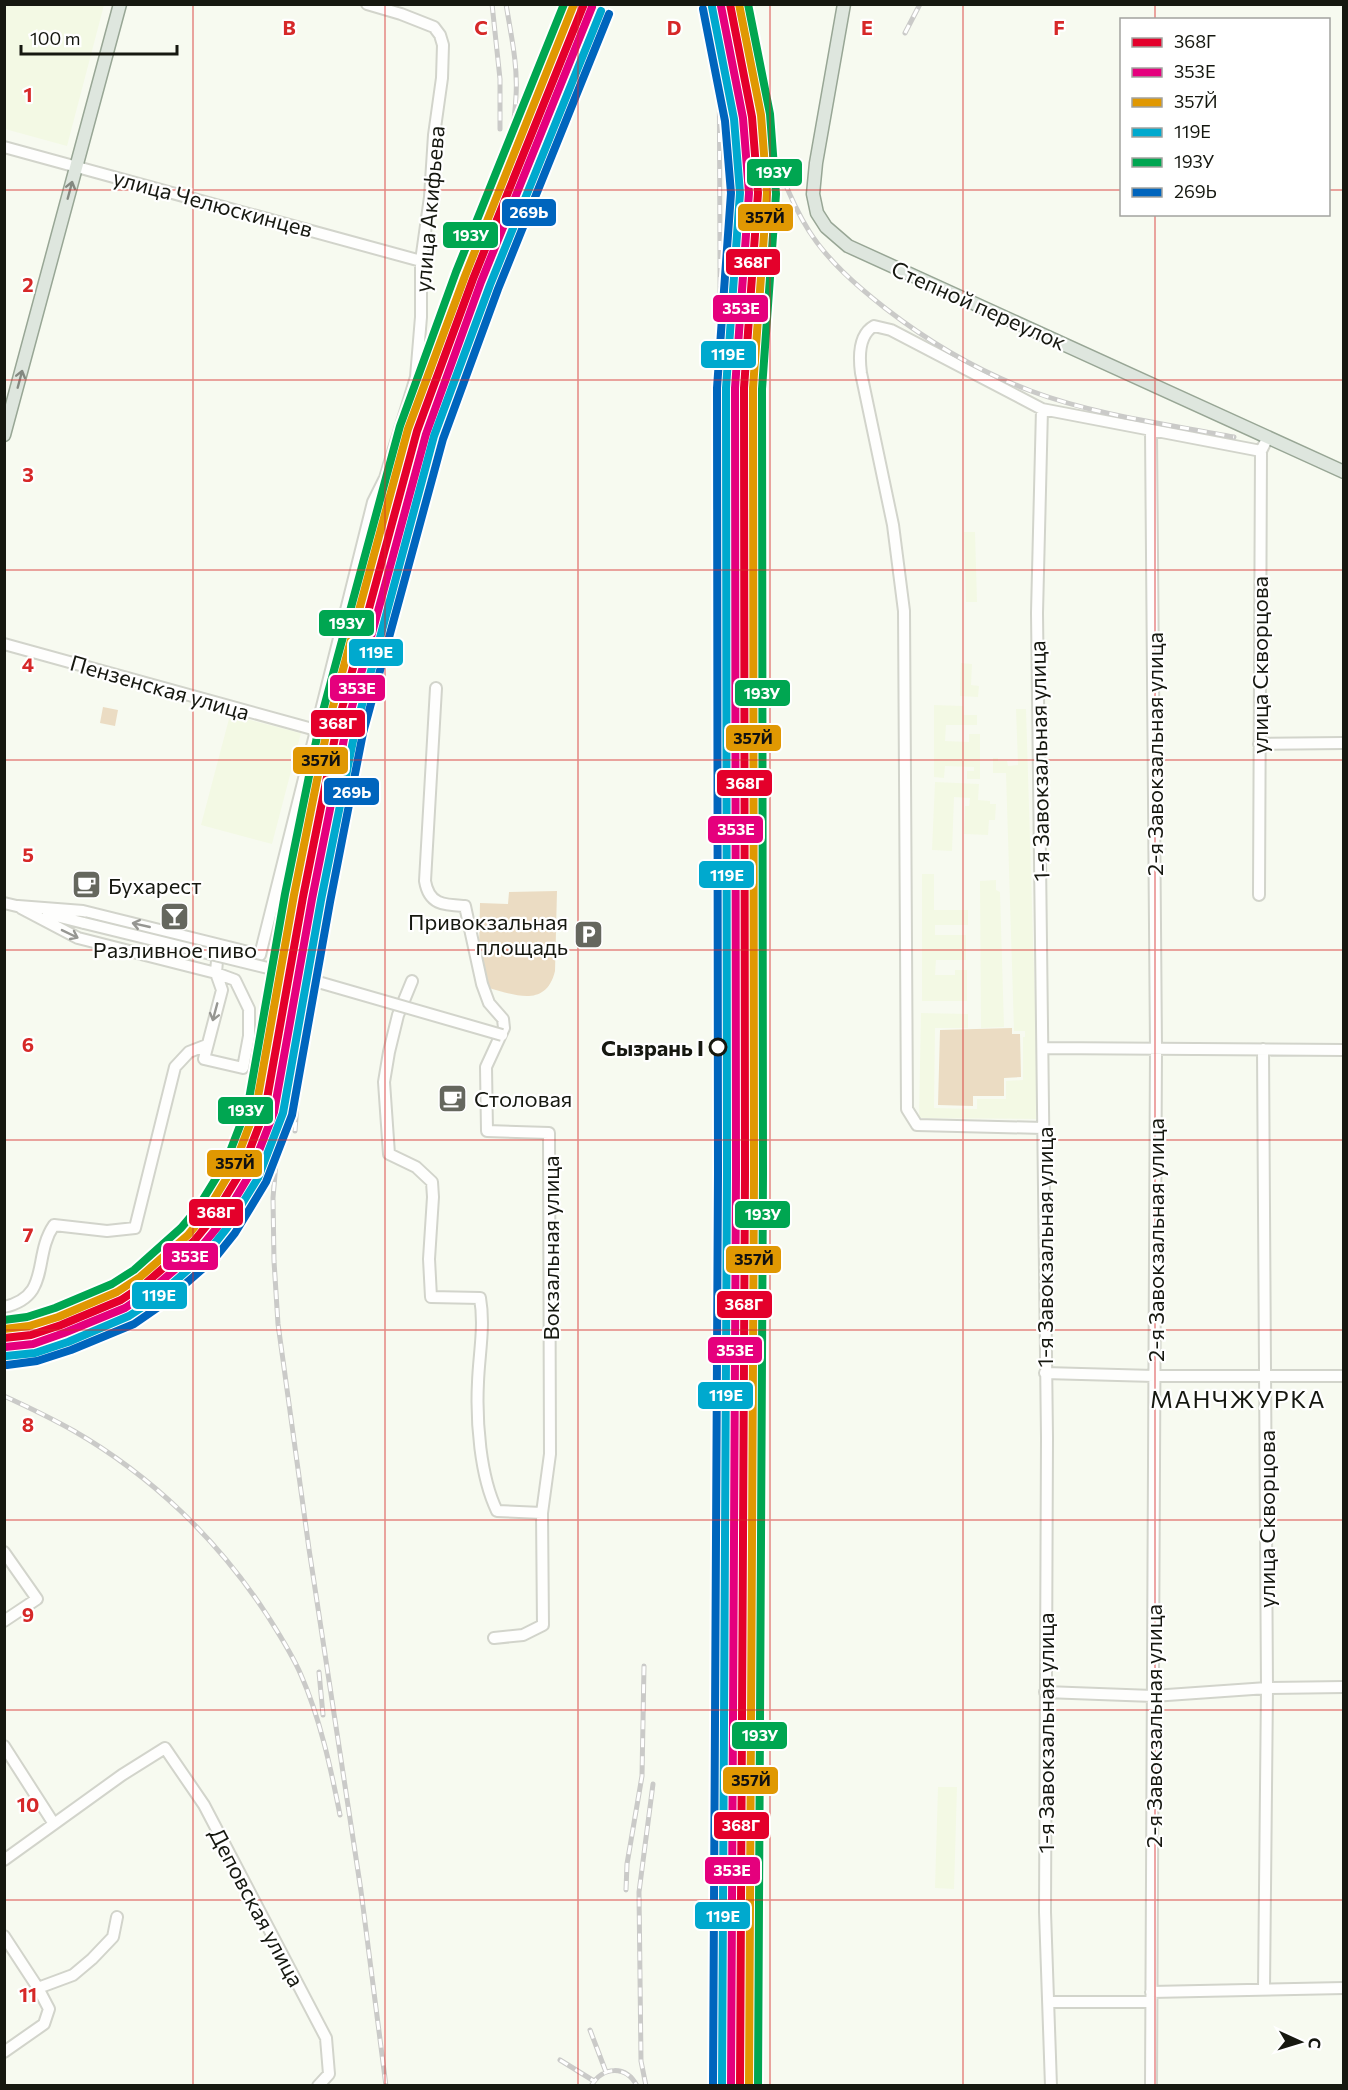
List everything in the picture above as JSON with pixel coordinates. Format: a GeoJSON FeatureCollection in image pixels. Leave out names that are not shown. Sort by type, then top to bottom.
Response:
{"type":"FeatureCollection","features":[{"type":"Feature","properties":{"kind":"main road"},"geometry":{"type":"LineString","coordinates":[[4,435],[120,4]]}},
{"type":"Feature","properties":{"kind":"main road","name":"Степной переулок"},"geometry":{"type":"LineString","coordinates":[[844,4],[816,163],[813,194],[817,213],[826,227],[848,246],[1343,472]]}},
{"type":"Feature","properties":{"kind":"street","name":"улица Акифьева"},"geometry":{"type":"LineString","coordinates":[[219,944],[260,955],[373,502],[385,477],[416,377],[421,317],[421,261],[430,197],[444,45],[434,27],[367,4]]}},
{"type":"Feature","properties":{"kind":"street","name":"улица Челюскинцев"},"geometry":{"type":"LineString","coordinates":[[4,147],[421,261]]}},
{"type":"Feature","properties":{"kind":"street"},"geometry":{"type":"LineString","coordinates":[[1043,1128],[917,1125],[906,1110],[904,610],[893,525],[861,374],[859,357],[862,344],[874,326],[891,330],[916,341],[1042,409],[1261,451]]}},
{"type":"Feature","properties":{"kind":"street","name":"1-я Завокзальная улица"},"geometry":{"type":"LineString","coordinates":[[1042,409],[1037,613],[1047,1437],[1045,1912],[1051,2085]]}},
{"type":"Feature","properties":{"kind":"street","name":"2-я Завокзальная улица"},"geometry":{"type":"LineString","coordinates":[[1151,430],[1156,1049],[1151,2085]]}},
{"type":"Feature","properties":{"kind":"street","name":"улица Скворцова"},"geometry":{"type":"LineString","coordinates":[[1259,895],[1261,451],[1268,437]]}},
{"type":"Feature","properties":{"kind":"street","name":"Пензенская улица"},"geometry":{"type":"LineString","coordinates":[[4,644],[316,730]]}},
{"type":"Feature","properties":{"kind":"street"},"geometry":{"type":"LineString","coordinates":[[4,903],[280,970],[500,1040],[504,1028],[503,1019],[489,1003],[482,984],[465,906],[444,905],[434,900],[426,890],[436,688]]}},
{"type":"Feature","properties":{"kind":"street"},"geometry":{"type":"LineString","coordinates":[[1259,744],[1344,743]]}},
{"type":"Feature","properties":{"kind":"street"},"geometry":{"type":"LineString","coordinates":[[18,906],[78,938],[216,973],[234,980],[249,1009],[249,1036],[243,1068],[204,1059],[222,990],[216,973],[219,944],[83,911],[18,906]]}},
{"type":"Feature","properties":{"kind":"street"},"geometry":{"type":"LineString","coordinates":[[412,981],[398,1015],[384,1082],[390,1154],[416,1167],[432,1182],[429,1259],[431,1297],[480,1298],[483,1313],[478,1383],[480,1439],[489,1495],[497,1511],[542,1513]]}},
{"type":"Feature","properties":{"kind":"street","name":"Вокзальная улица"},"geometry":{"type":"LineString","coordinates":[[494,1638],[523,1635],[543,1625],[542,1513],[550,1455],[549,1133],[487,1131],[486,1067],[500,1040]]}},
{"type":"Feature","properties":{"kind":"street"},"geometry":{"type":"LineString","coordinates":[[4,1307],[26,1300],[31,1293],[40,1272],[48,1233],[54,1225],[107,1231],[135,1228],[175,1067],[189,1052],[207,1045]]}},
{"type":"Feature","properties":{"kind":"street"},"geometry":{"type":"LineString","coordinates":[[1043,1048],[1344,1050]]}},
{"type":"Feature","properties":{"kind":"street","name":"улица Скворцова"},"geometry":{"type":"LineString","coordinates":[[1263,1049],[1267,1688],[1264,1989]]}},
{"type":"Feature","properties":{"kind":"street"},"geometry":{"type":"LineString","coordinates":[[1045,1372],[1155,1376],[1344,1376]]}},
{"type":"Feature","properties":{"kind":"street"},"geometry":{"type":"LineString","coordinates":[[4,1552],[37,1599],[4,1621]]}},
{"type":"Feature","properties":{"kind":"street"},"geometry":{"type":"LineString","coordinates":[[1045,1692],[1153,1696],[1267,1688],[1344,1687]]}},
{"type":"Feature","properties":{"kind":"street"},"geometry":{"type":"LineString","coordinates":[[4,1746],[54,1824],[4,1860]]}},
{"type":"Feature","properties":{"kind":"street","name":"Деповская улица"},"geometry":{"type":"LineString","coordinates":[[54,1824],[122,1775],[165,1748],[204,1805],[326,2038],[329,2074],[318,2085]]}},
{"type":"Feature","properties":{"kind":"street"},"geometry":{"type":"LineString","coordinates":[[38,1988],[73,1975],[92,1959],[113,1937],[117,1917]]}},
{"type":"Feature","properties":{"kind":"street"},"geometry":{"type":"LineString","coordinates":[[4,1935],[49,2009],[44,2024],[4,2052]]}},
{"type":"Feature","properties":{"kind":"street"},"geometry":{"type":"LineString","coordinates":[[1048,2002],[1264,1989],[1344,1988]]}},
{"type":"Feature","properties":{"kind":"shaded area"},"geometry":{"type":"Polygon","coordinates":[[[4,5],[104,5],[67,146],[5,129],[4,5]]]}},
{"type":"Feature","properties":{"kind":"shaded area"},"geometry":{"type":"Polygon","coordinates":[[[964,532],[975,532],[977,602],[966,602],[964,532]]]}},
{"type":"Feature","properties":{"kind":"shaded area"},"geometry":{"type":"Polygon","coordinates":[[[961,663],[972,664],[971,685],[979,686],[978,697],[960,696],[961,663]]]}},
{"type":"Feature","properties":{"kind":"shaded area"},"geometry":{"type":"Polygon","coordinates":[[[934,705],[963,706],[964,715],[977,715],[977,725],[946,725],[945,741],[969,742],[969,734],[980,734],[980,779],[967,779],[967,771],[974,771],[974,767],[945,766],[944,778],[934,777],[934,705]]]}},
{"type":"Feature","properties":{"kind":"shaded area"},"geometry":{"type":"Polygon","coordinates":[[[103,707],[118,710],[115,726],[100,723],[103,707]]]}},
{"type":"Feature","properties":{"kind":"shaded area"},"geometry":{"type":"Polygon","coordinates":[[[1016,709],[1026,709],[1036,1037],[1036,1119],[919,1118],[921,1013],[968,1014],[968,1028],[935,1028],[934,1108],[977,1109],[977,1099],[1006,1099],[1006,1081],[1023,1080],[1025,1031],[1014,1031],[1006,773],[993,773],[993,758],[998,758],[998,761],[1007,761],[1008,766],[1018,765],[1016,709]]]}},
{"type":"Feature","properties":{"kind":"shaded area"},"geometry":{"type":"Polygon","coordinates":[[[230,715],[301,733],[272,844],[201,825],[230,715]]]}},
{"type":"Feature","properties":{"kind":"shaded area"},"geometry":{"type":"Polygon","coordinates":[[[935,782],[979,784],[978,800],[996,804],[995,820],[989,820],[988,835],[964,834],[965,806],[969,806],[970,798],[954,797],[952,851],[932,850],[935,782]]]}},
{"type":"Feature","properties":{"kind":"shaded area"},"geometry":{"type":"Polygon","coordinates":[[[922,874],[934,874],[934,910],[968,910],[968,925],[935,925],[935,935],[966,935],[966,960],[936,960],[935,975],[955,975],[955,970],[967,970],[967,1001],[922,1001],[922,874]]]}},
{"type":"Feature","properties":{"kind":"shaded area"},"geometry":{"type":"Polygon","coordinates":[[[996,880],[996,890],[1000,892],[1004,1027],[981,1028],[980,881],[996,880]]]}},
{"type":"Feature","properties":{"kind":"shaded area"},"geometry":{"type":"Polygon","coordinates":[[[557,891],[555,971],[551,983],[545,990],[528,996],[489,988],[479,948],[480,903],[508,904],[509,892],[557,891]]]}},
{"type":"Feature","properties":{"kind":"shaded area"},"geometry":{"type":"Polygon","coordinates":[[[1012,1028],[1012,1034],[1020,1034],[1021,1077],[1004,1078],[1004,1096],[973,1096],[973,1106],[938,1105],[940,1030],[1012,1028]]]}},
{"type":"Feature","properties":{"kind":"shaded area"},"geometry":{"type":"Polygon","coordinates":[[[938,1787],[957,1787],[954,1889],[935,1888],[938,1787]]]}},
{"type":"Feature","properties":{"kind":"railway"},"geometry":{"type":"LineString","coordinates":[[492,4],[500,79],[500,129]]}},
{"type":"Feature","properties":{"kind":"railway"},"geometry":{"type":"LineString","coordinates":[[473,279],[506,166],[514,119],[516,73],[506,4]]}},
{"type":"Feature","properties":{"kind":"railway"},"geometry":{"type":"LineString","coordinates":[[303,897],[432,415],[592,4]]}},
{"type":"Feature","properties":{"kind":"railway"},"geometry":{"type":"LineString","coordinates":[[716,2086],[721,530],[719,4]]}},
{"type":"Feature","properties":{"kind":"railway"},"geometry":{"type":"LineString","coordinates":[[905,33],[920,4]]}},
{"type":"Feature","properties":{"kind":"railway"},"geometry":{"type":"LineString","coordinates":[[727,71],[739,189],[744,388]]}},
{"type":"Feature","properties":{"kind":"railway"},"geometry":{"type":"LineString","coordinates":[[751,79],[782,176],[809,231],[825,253],[844,272],[874,300],[902,321],[973,365],[1031,391],[1105,413],[1234,437]]}},
{"type":"Feature","properties":{"kind":"railway"},"geometry":{"type":"LineString","coordinates":[[295,1131],[308,954],[323,875],[352,767]]}},
{"type":"Feature","properties":{"kind":"railway"},"geometry":{"type":"LineString","coordinates":[[726,774],[728,798]]}},
{"type":"Feature","properties":{"kind":"railway"},"geometry":{"type":"LineString","coordinates":[[294,949],[273,1198],[278,1324],[309,1549],[361,1891],[386,2086]]}},
{"type":"Feature","properties":{"kind":"railway"},"geometry":{"type":"LineString","coordinates":[[4,1396],[74,1431],[130,1468],[156,1489],[205,1536],[248,1587],[289,1652],[308,1691],[329,1762],[340,1815]]}},
{"type":"Feature","properties":{"kind":"railway"},"geometry":{"type":"LineString","coordinates":[[626,1890],[627,1864],[642,1776],[644,1666]]}},
{"type":"Feature","properties":{"kind":"railway"},"geometry":{"type":"LineString","coordinates":[[319,1672],[323,1715]]}},
{"type":"Feature","properties":{"kind":"railway"},"geometry":{"type":"LineString","coordinates":[[733,1780],[733,2086]]}},
{"type":"Feature","properties":{"kind":"railway"},"geometry":{"type":"LineString","coordinates":[[646,2086],[641,2061],[639,1892],[653,1784]]}},
{"type":"Feature","properties":{"kind":"railway"},"geometry":{"type":"LineString","coordinates":[[590,2030],[606,2072]]}},
{"type":"Feature","properties":{"kind":"railway"},"geometry":{"type":"LineString","coordinates":[[560,2060],[594,2081]]}},
{"type":"Feature","properties":{"kind":"railway"},"geometry":{"type":"LineString","coordinates":[[591,2086],[602,2075],[614,2071],[627,2074],[637,2086]]}},
{"type":"Feature","properties":{"kind":"transit line","name":"193У"},"geometry":{"type":"LineString","coordinates":[[4,1320],[27,1317],[55,1308],[112,1284],[134,1270],[181,1228],[197,1209],[226,1162],[248,1105],[285,894],[320,722],[400,426],[456,272],[564,4]]}},
{"type":"Feature","properties":{"kind":"transit line","name":"357Й"},"geometry":{"type":"LineString","coordinates":[[4,1329],[29,1326],[58,1317],[117,1292],[140,1277],[188,1235],[205,1214],[234,1166],[256,1108],[294,895],[328,725],[408,429],[465,276],[574,4]]}},
{"type":"Feature","properties":{"kind":"transit line","name":"368Г"},"geometry":{"type":"LineString","coordinates":[[4,1338],[31,1335],[61,1325],[121,1300],[145,1284],[194,1241],[212,1219],[242,1170],[265,1110],[303,897],[337,727],[417,431],[473,279],[584,4]]}},
{"type":"Feature","properties":{"kind":"transit line","name":"368Г"},"geometry":{"type":"LineString","coordinates":[[730,4],[752,117],[758,193],[744,388],[745,1174],[740,2086]]}},
{"type":"Feature","properties":{"kind":"transit line","name":"357Й"},"geometry":{"type":"LineString","coordinates":[[739,4],[761,115],[767,193],[753,388],[754,1174],[749,2086]]}},
{"type":"Feature","properties":{"kind":"transit line","name":"193У"},"geometry":{"type":"LineString","coordinates":[[748,4],[770,114],[776,194],[762,389],[763,1174],[758,2086]]}},
{"type":"Feature","properties":{"kind":"transit line","name":"353Е"},"geometry":{"type":"LineString","coordinates":[[721,6],[743,118],[749,193],[735,388],[736,1174],[731,2086]]}},
{"type":"Feature","properties":{"kind":"transit line","name":"353Е"},"geometry":{"type":"LineString","coordinates":[[5,1347],[33,1344],[64,1333],[125,1308],[150,1291],[201,1247],[220,1224],[250,1174],[274,1112],[312,899],[346,729],[426,434],[481,282],[592,7]]}},
{"type":"Feature","properties":{"kind":"transit line","name":"119Е"},"geometry":{"type":"LineString","coordinates":[[712,7],[734,119],[740,193],[726,388],[727,1174],[722,2086]]}},
{"type":"Feature","properties":{"kind":"transit line","name":"269Ь"},"geometry":{"type":"LineString","coordinates":[[703,9],[725,121],[731,193],[717,388],[718,1174],[713,2086]]}},
{"type":"Feature","properties":{"kind":"transit line","name":"119Е"},"geometry":{"type":"LineString","coordinates":[[6,1356],[35,1353],[68,1342],[129,1316],[155,1299],[208,1252],[227,1228],[258,1178],[283,1113],[321,900],[355,731],[434,436],[490,285],[601,11]]}},
{"type":"Feature","properties":{"kind":"transit line","name":"269Ь"},"geometry":{"type":"LineString","coordinates":[[7,1365],[37,1361],[71,1350],[134,1324],[160,1306],[215,1258],[235,1233],[266,1182],[292,1115],[363,733],[443,439],[498,289],[609,14]]}},
{"type":"Feature","properties":{"kind":"place","name":"Бухарест"},"geometry":{"type":"Point","coordinates":[87,885]}},
{"type":"Feature","properties":{"kind":"place","name":"Разливное пиво"},"geometry":{"type":"Point","coordinates":[175,917]}},
{"type":"Feature","properties":{"kind":"place","name":"Привокзальная площадь"},"geometry":{"type":"Point","coordinates":[589,934]}},
{"type":"Feature","properties":{"kind":"place","name":"Сызрань I"},"geometry":{"type":"Point","coordinates":[718,1047]}},
{"type":"Feature","properties":{"kind":"place","name":"Столовая"},"geometry":{"type":"Point","coordinates":[453,1098]}},
{"type":"Feature","properties":{"kind":"district","name":"МАНЧЖУРКА"},"geometry":{"type":"Point","coordinates":[1238,1398]}}]}
